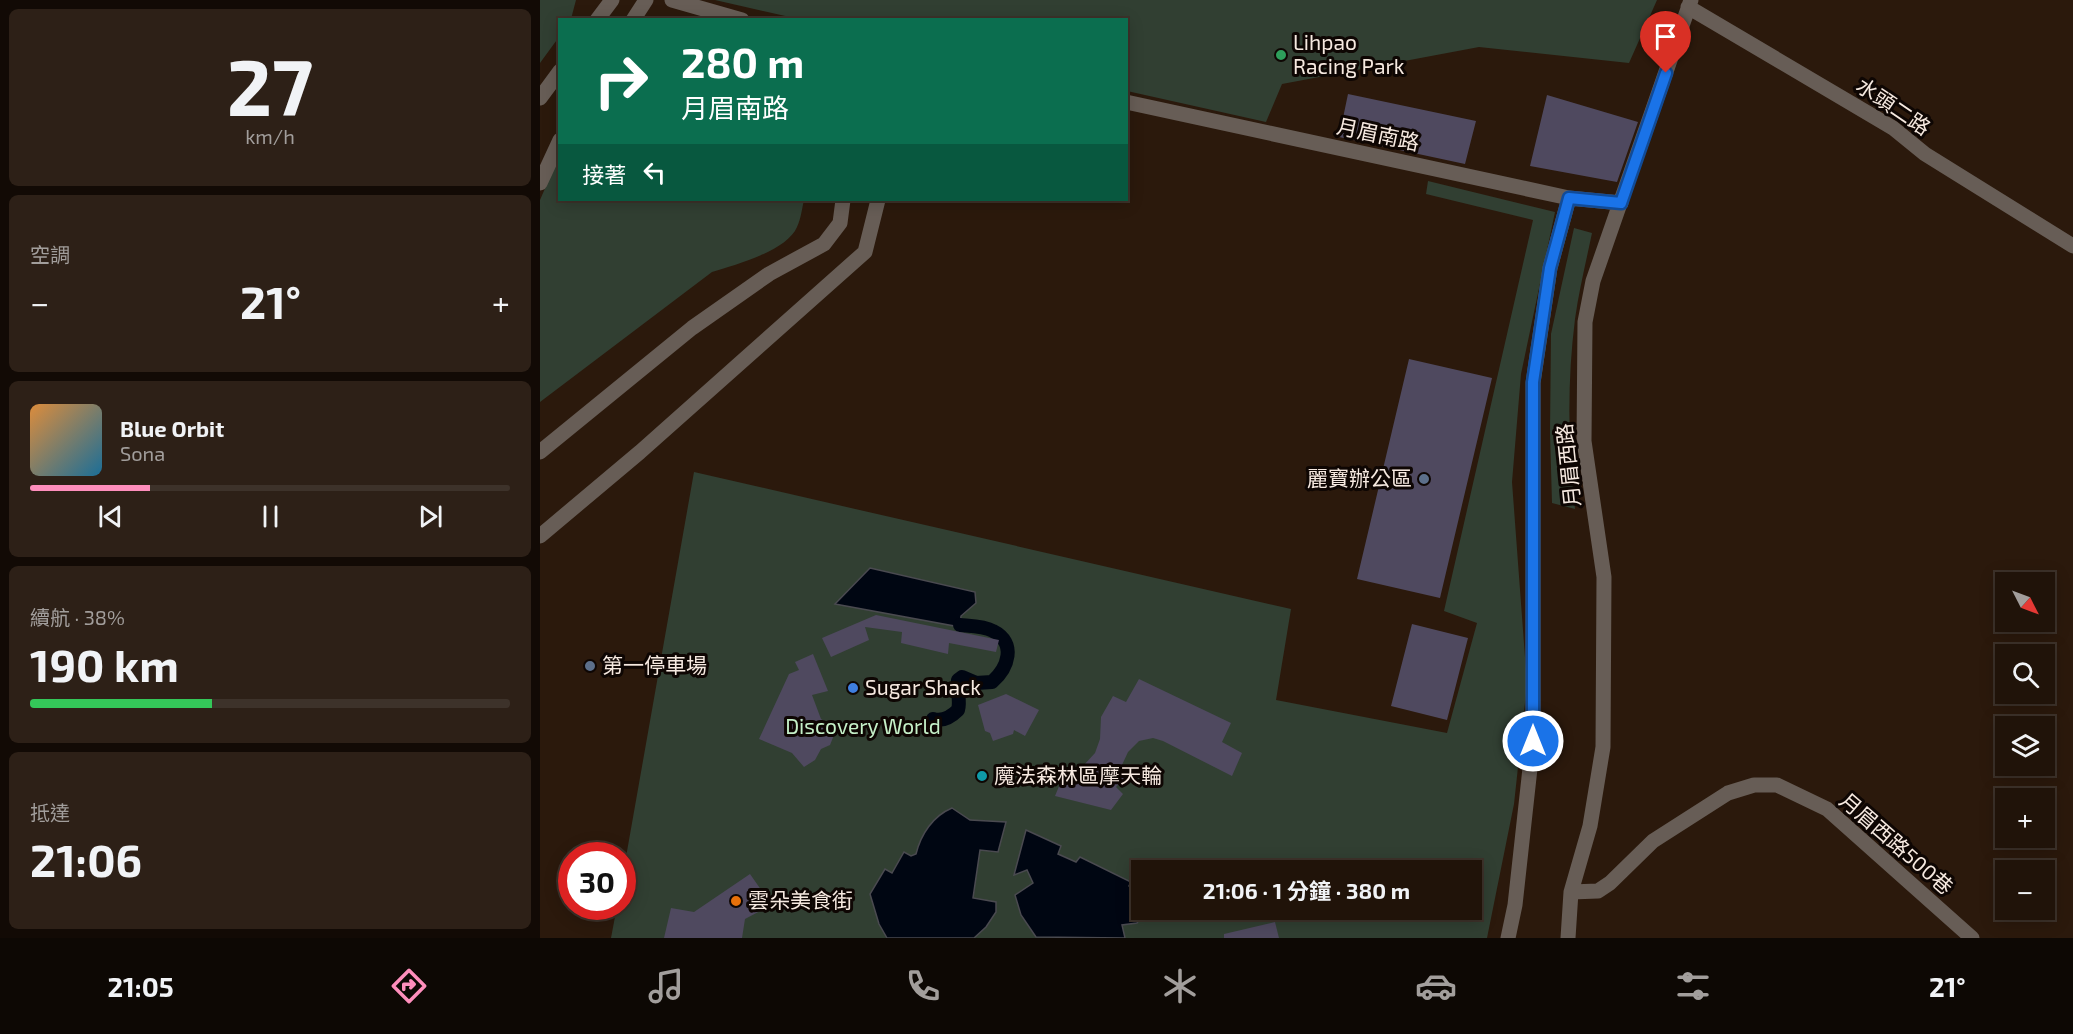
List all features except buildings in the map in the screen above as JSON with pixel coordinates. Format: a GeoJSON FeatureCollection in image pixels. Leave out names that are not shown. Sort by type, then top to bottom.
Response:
{"type":"FeatureCollection","features":[{"type":"Feature","properties":{"kind":"street"},"geometry":{"type":"LineString","coordinates":[[598,18],[612,0]]}},
{"type":"Feature","properties":{"kind":"street"},"geometry":{"type":"LineString","coordinates":[[634,18],[646,0]]}},
{"type":"Feature","properties":{"kind":"street"},"geometry":{"type":"LineString","coordinates":[[672,0],[735,18]]}},
{"type":"Feature","properties":{"kind":"street","name":"月眉西路"},"geometry":{"type":"LineString","coordinates":[[1568,938],[1571,892],[1590,826],[1603,747],[1604,577],[1584,441],[1585,321],[1593,281],[1689,4]]}},
{"type":"Feature","properties":{"kind":"street","name":"水頭二路"},"geometry":{"type":"LineString","coordinates":[[1689,4],[1893,128],[1925,154],[2073,246]]}},
{"type":"Feature","properties":{"kind":"street"},"geometry":{"type":"LineString","coordinates":[[540,98],[558,74]]}},
{"type":"Feature","properties":{"kind":"street","name":"月眉南路"},"geometry":{"type":"LineString","coordinates":[[1128,102],[1569,198],[1621,203]]}},
{"type":"Feature","properties":{"kind":"street"},"geometry":{"type":"LineString","coordinates":[[540,156],[558,135]]}},
{"type":"Feature","properties":{"kind":"street"},"geometry":{"type":"LineString","coordinates":[[540,183],[558,144]]}},
{"type":"Feature","properties":{"kind":"street"},"geometry":{"type":"LineString","coordinates":[[1508,938],[1515,904],[1533,741],[1533,382],[1550,268],[1569,198]]}},
{"type":"Feature","properties":{"kind":"street"},"geometry":{"type":"LineString","coordinates":[[540,452],[692,328],[769,274],[824,244],[840,224],[843,201]]}},
{"type":"Feature","properties":{"kind":"street"},"geometry":{"type":"LineString","coordinates":[[540,536],[640,452],[865,252],[878,201]]}},
{"type":"Feature","properties":{"kind":"street","name":"月眉西路500巷"},"geometry":{"type":"LineString","coordinates":[[1571,892],[1598,891],[1610,884],[1653,841],[1728,793],[1754,785],[1777,785],[1827,809],[1972,938]]}},
{"type":"Feature","properties":{"kind":"green space"},"geometry":{"type":"Polygon","coordinates":[[[540,0],[576,0],[571,18],[558,18],[558,38],[540,63],[540,0]]]}},
{"type":"Feature","properties":{"kind":"green space","name":"Lihpao Racing Park"},"geometry":{"type":"Polygon","coordinates":[[[715,0],[1657,0],[1629,63],[1479,47],[1282,84],[1266,122],[1128,91],[1128,18],[794,18],[715,0]]]}},
{"type":"Feature","properties":{"kind":"green space"},"geometry":{"type":"Polygon","coordinates":[[[558,158],[558,201],[804,201],[797,227],[783,243],[759,256],[712,272],[540,402],[540,200],[558,158]]]}},
{"type":"Feature","properties":{"kind":"green space","name":"Discovery World"},"geometry":{"type":"Polygon","coordinates":[[[1428,181],[1555,212],[1521,374],[1512,482],[1527,684],[1514,804],[1487,938],[611,938],[614,920],[636,920],[636,842],[629,842],[694,472],[1291,609],[1276,700],[1447,733],[1477,623],[1444,611],[1533,220],[1426,194],[1428,181]]]}},
{"type":"Feature","properties":{"kind":"green space"},"geometry":{"type":"Polygon","coordinates":[[[1574,228],[1592,233],[1572,343],[1570,438],[1575,509],[1552,503],[1550,433],[1551,334],[1574,228]]]}},
{"type":"Feature","properties":{"kind":"shaded area"},"geometry":{"type":"Polygon","coordinates":[[[870,568],[975,592],[976,603],[961,616],[960,627],[835,604],[870,568]]]}},
{"type":"Feature","properties":{"kind":"shaded area"},"geometry":{"type":"Polygon","coordinates":[[[952,808],[970,820],[1006,822],[998,852],[980,850],[973,898],[996,902],[996,912],[986,927],[974,938],[887,938],[879,924],[870,894],[885,869],[892,873],[904,852],[911,856],[916,854],[929,826],[945,811],[952,808]]]}},
{"type":"Feature","properties":{"kind":"shaded area"},"geometry":{"type":"Polygon","coordinates":[[[1026,830],[1061,846],[1058,854],[1076,862],[1080,857],[1131,882],[1129,886],[1131,887],[1131,920],[1139,920],[1137,923],[1122,925],[1125,938],[1036,937],[1021,915],[1015,895],[1033,883],[1027,870],[1014,875],[1026,830]]]}},
{"type":"Feature","properties":{"kind":"waterway"},"geometry":{"type":"LineString","coordinates":[[933,719],[947,718],[958,710],[958,680],[962,677],[976,683],[992,682],[1006,663],[1007,649],[1001,636],[986,628],[960,625]]}},
{"type":"Feature","properties":{"kind":"place","name":"Lihpao Racing Park"},"geometry":{"type":"Point","coordinates":[1281,55]}},
{"type":"Feature","properties":{"kind":"place","name":"麗寶辦公區"},"geometry":{"type":"Point","coordinates":[1424,479]}},
{"type":"Feature","properties":{"kind":"place","name":"第一停車場"},"geometry":{"type":"Point","coordinates":[590,666]}},
{"type":"Feature","properties":{"kind":"place","name":"Sugar Shack"},"geometry":{"type":"Point","coordinates":[853,688]}},
{"type":"Feature","properties":{"kind":"place","name":"魔法森林區摩天輪"},"geometry":{"type":"Point","coordinates":[982,776]}},
{"type":"Feature","properties":{"kind":"place","name":"雲朵美食街"},"geometry":{"type":"Point","coordinates":[736,901]}},
{"type":"Feature","properties":{"kind":"route"},"geometry":{"type":"LineString","coordinates":[[1533,741],[1533,382],[1550,268],[1569,198],[1621,203],[1666,73]]}}]}
